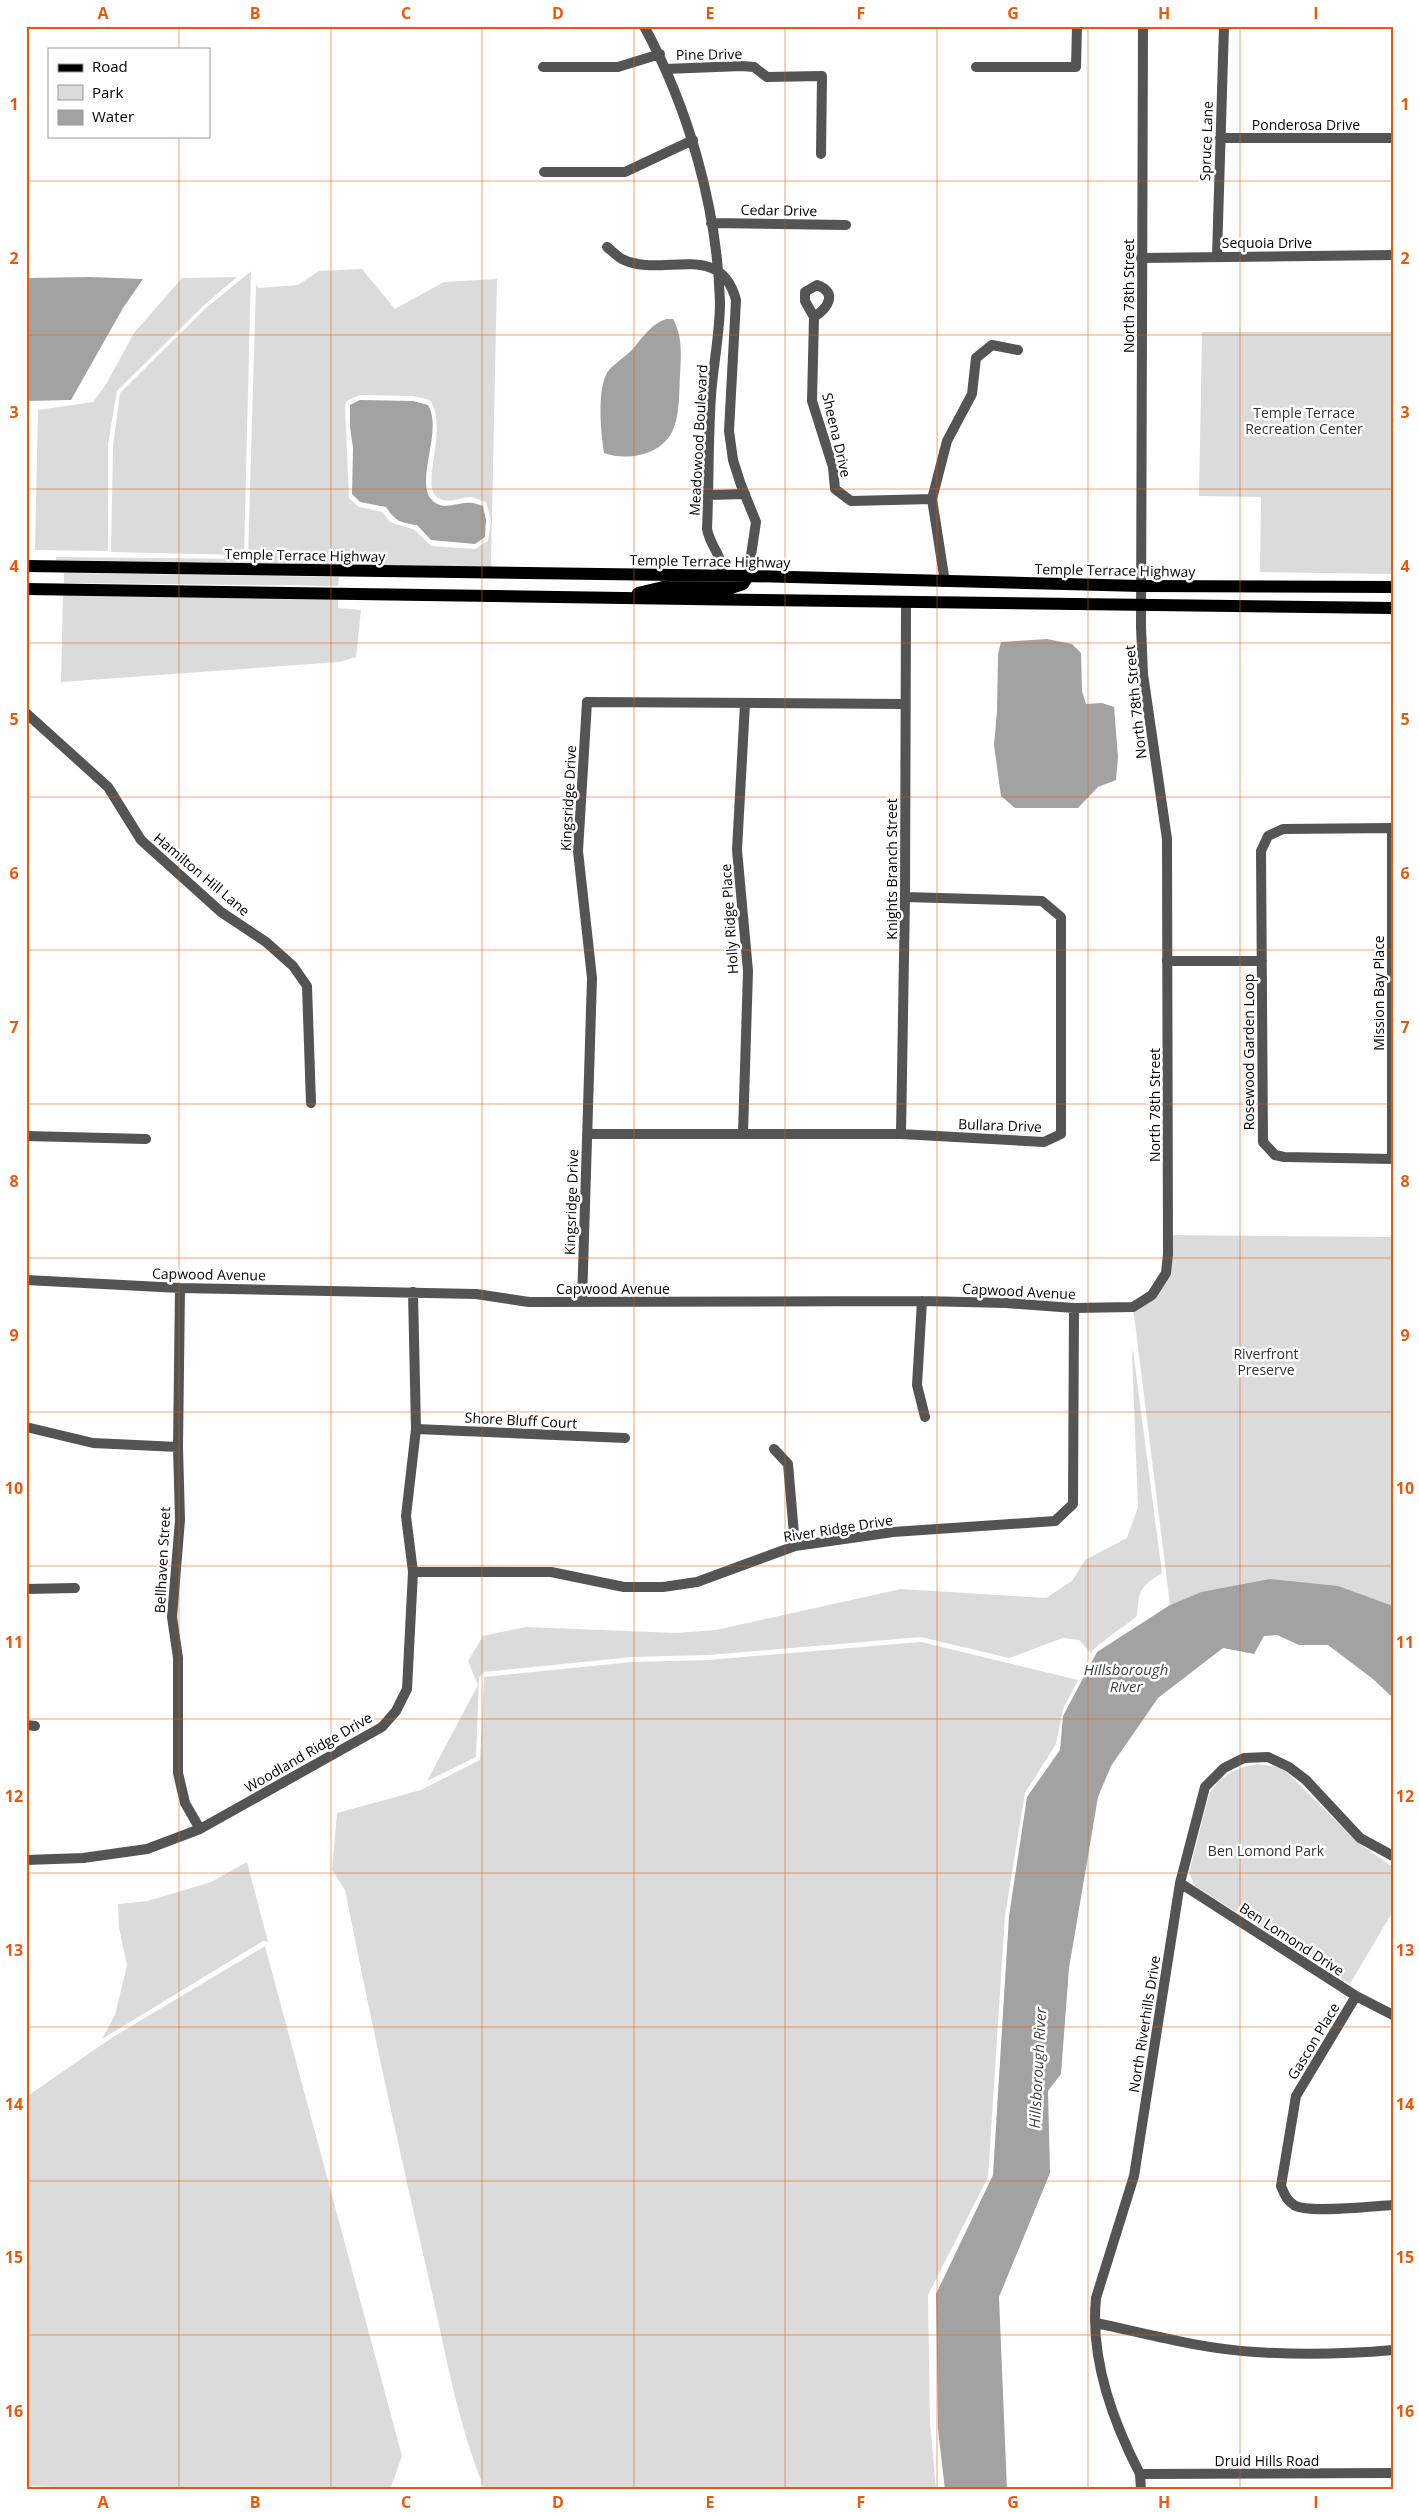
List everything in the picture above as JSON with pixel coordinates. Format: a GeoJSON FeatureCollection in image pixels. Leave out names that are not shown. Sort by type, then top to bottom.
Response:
{"type":"FeatureCollection","features":[{"type":"Feature","properties":{"kind":"main road","name":"Temple Terrace Highway"},"geometry":{"type":"LineString","coordinates":[[26,566],[748,576],[1141,586],[1393,587]]}},
{"type":"Feature","properties":{"kind":"main road"},"geometry":{"type":"LineString","coordinates":[[58,567],[58,589]]}},
{"type":"Feature","properties":{"kind":"main road"},"geometry":{"type":"LineString","coordinates":[[425,572],[426,593]]}},
{"type":"Feature","properties":{"kind":"main road"},"geometry":{"type":"LineString","coordinates":[[626,597],[663,587],[738,587],[746,581],[748,576]]}},
{"type":"Feature","properties":{"kind":"main road"},"geometry":{"type":"LineString","coordinates":[[906,581],[906,604]]}},
{"type":"Feature","properties":{"kind":"main road"},"geometry":{"type":"LineString","coordinates":[[26,589],[426,593],[906,604],[1393,608]]}},
{"type":"Feature","properties":{"kind":"street","name":"Meadowood Boulevard"},"geometry":{"type":"LineString","coordinates":[[644,26],[660,54],[693,140],[711,223],[717,271],[719,336],[711,396],[707,529],[710,541],[721,557],[722,576]]}},
{"type":"Feature","properties":{"kind":"street"},"geometry":{"type":"LineString","coordinates":[[976,67],[1076,67],[1077,26]]}},
{"type":"Feature","properties":{"kind":"street","name":"North 78th Street"},"geometry":{"type":"LineString","coordinates":[[1142,26],[1141,607],[1143,674],[1167,839],[1168,1254]]}},
{"type":"Feature","properties":{"kind":"street","name":"Spruce Lane"},"geometry":{"type":"LineString","coordinates":[[1217,256],[1224,26]]}},
{"type":"Feature","properties":{"kind":"street"},"geometry":{"type":"LineString","coordinates":[[543,67],[618,67],[660,54]]}},
{"type":"Feature","properties":{"kind":"street","name":"Pine Drive"},"geometry":{"type":"LineString","coordinates":[[665,69],[742,66],[754,68],[767,77],[822,76],[821,154]]}},
{"type":"Feature","properties":{"kind":"street","name":"Ponderosa Drive"},"geometry":{"type":"LineString","coordinates":[[1220,138],[1393,138]]}},
{"type":"Feature","properties":{"kind":"street"},"geometry":{"type":"LineString","coordinates":[[544,172],[625,172],[693,140]]}},
{"type":"Feature","properties":{"kind":"street","name":"Cedar Drive"},"geometry":{"type":"LineString","coordinates":[[711,223],[846,225]]}},
{"type":"Feature","properties":{"kind":"street"},"geometry":{"type":"LineString","coordinates":[[607,247],[622,259],[639,263],[701,264],[717,271],[731,283],[736,300],[729,431],[733,460],[756,522],[748,576]]}},
{"type":"Feature","properties":{"kind":"street","name":"Sequoia Drive"},"geometry":{"type":"LineString","coordinates":[[1141,258],[1393,255]]}},
{"type":"Feature","properties":{"kind":"street","name":"Sheena Drive"},"geometry":{"type":"LineString","coordinates":[[814,317],[812,401],[833,467],[835,489],[851,501],[932,500]]}},
{"type":"Feature","properties":{"kind":"street"},"geometry":{"type":"LineString","coordinates":[[945,582],[932,500],[947,440],[972,394],[976,358],[992,345],[1018,350]]}},
{"type":"Feature","properties":{"kind":"street"},"geometry":{"type":"LineString","coordinates":[[708,495],[745,494]]}},
{"type":"Feature","properties":{"kind":"street","name":"Knights Branch Street"},"geometry":{"type":"LineString","coordinates":[[901,1134],[905,897],[904,704],[906,604]]}},
{"type":"Feature","properties":{"kind":"street","name":"Kingsridge Drive"},"geometry":{"type":"LineString","coordinates":[[582,1302],[592,978],[578,851],[587,702],[904,704]]}},
{"type":"Feature","properties":{"kind":"street","name":"Holly Ridge Place"},"geometry":{"type":"LineString","coordinates":[[744,1133],[748,971],[737,850],[745,704]]}},
{"type":"Feature","properties":{"kind":"street","name":"Hamilton Hill Lane"},"geometry":{"type":"LineString","coordinates":[[26,713],[108,787],[140,840],[221,912],[266,942],[293,966],[307,986],[311,1103]]}},
{"type":"Feature","properties":{"kind":"street","name":"Rosewood Garden Loop"},"geometry":{"type":"LineString","coordinates":[[1392,828],[1275,831],[1268,836],[1261,851],[1263,1142],[1275,1155],[1284,1157],[1392,1158]]}},
{"type":"Feature","properties":{"kind":"street","name":"Mission Bay Place"},"geometry":{"type":"LineString","coordinates":[[1392,828],[1392,1158]]}},
{"type":"Feature","properties":{"kind":"street","name":"Bullara Drive"},"geometry":{"type":"LineString","coordinates":[[587,1134],[901,1134],[1044,1142],[1061,1134],[1061,916],[1042,902],[905,897]]}},
{"type":"Feature","properties":{"kind":"street"},"geometry":{"type":"LineString","coordinates":[[1167,960],[1262,960]]}},
{"type":"Feature","properties":{"kind":"street"},"geometry":{"type":"LineString","coordinates":[[26,1136],[146,1138]]}},
{"type":"Feature","properties":{"kind":"street","name":"Capwood Avenue"},"geometry":{"type":"LineString","coordinates":[[26,1280],[180,1288],[476,1294],[529,1302],[922,1300],[1074,1308],[1133,1307],[1152,1295],[1166,1273],[1168,1254]]}},
{"type":"Feature","properties":{"kind":"street","name":"Bellhaven Street"},"geometry":{"type":"LineString","coordinates":[[180,1288],[178,1447],[180,1520],[172,1617],[178,1658],[178,1773],[184,1803],[200,1829]]}},
{"type":"Feature","properties":{"kind":"street","name":"Woodland Ridge Drive"},"geometry":{"type":"LineString","coordinates":[[26,1860],[83,1858],[147,1849],[200,1829],[382,1726],[396,1711],[407,1689],[413,1572],[406,1516],[416,1429],[413,1292]]}},
{"type":"Feature","properties":{"kind":"street"},"geometry":{"type":"LineString","coordinates":[[922,1300],[917,1385],[925,1417]]}},
{"type":"Feature","properties":{"kind":"street","name":"River Ridge Drive"},"geometry":{"type":"LineString","coordinates":[[413,1572],[551,1572],[624,1587],[663,1587],[697,1582],[795,1546],[893,1532],[1055,1521],[1073,1504],[1074,1308]]}},
{"type":"Feature","properties":{"kind":"street"},"geometry":{"type":"LineString","coordinates":[[26,1427],[93,1443],[178,1447]]}},
{"type":"Feature","properties":{"kind":"street","name":"Shore Bluff Court"},"geometry":{"type":"LineString","coordinates":[[416,1429],[625,1438]]}},
{"type":"Feature","properties":{"kind":"street"},"geometry":{"type":"LineString","coordinates":[[774,1449],[788,1464],[795,1546]]}},
{"type":"Feature","properties":{"kind":"street"},"geometry":{"type":"LineString","coordinates":[[26,1589],[75,1588]]}},
{"type":"Feature","properties":{"kind":"street","name":"North Riverhills Drive"},"geometry":{"type":"LineString","coordinates":[[1142,2490],[1140,2474],[1124,2444],[1100,2368],[1096,2298],[1134,2176],[1180,1883],[1205,1787],[1224,1768],[1244,1758],[1268,1757],[1289,1767],[1306,1780],[1360,1838],[1393,1856]]}},
{"type":"Feature","properties":{"kind":"street","name":"Ben Lomond Drive"},"geometry":{"type":"LineString","coordinates":[[1180,1883],[1356,1996],[1393,2015]]}},
{"type":"Feature","properties":{"kind":"street","name":"Gascon Place"},"geometry":{"type":"LineString","coordinates":[[1356,1996],[1296,2096],[1281,2186],[1286,2198],[1295,2206],[1313,2209],[1393,2204]]}},
{"type":"Feature","properties":{"kind":"street"},"geometry":{"type":"LineString","coordinates":[[1096,2323],[1192,2344],[1254,2352],[1350,2354],[1393,2350]]}},
{"type":"Feature","properties":{"kind":"street","name":"Druid Hills Road"},"geometry":{"type":"LineString","coordinates":[[1140,2474],[1393,2473]]}},
{"type":"Feature","properties":{"kind":"green space"},"geometry":{"type":"Polygon","coordinates":[[[362,269],[395,309],[444,282],[497,279],[492,567],[56,560],[56,557],[246,559],[248,555],[256,285],[259,288],[298,285],[319,271],[362,269]],[[360,395],[348,400],[345,405],[349,498],[359,507],[383,512],[390,522],[415,530],[431,546],[475,549],[488,541],[491,521],[486,502],[471,497],[449,501],[437,497],[433,491],[431,481],[437,426],[435,412],[430,400],[413,396],[360,395]]]}},
{"type":"Feature","properties":{"kind":"green space"},"geometry":{"type":"Polygon","coordinates":[[[251,271],[244,555],[111,552],[113,446],[120,393],[205,309],[251,271]]]}},
{"type":"Feature","properties":{"kind":"green space"},"geometry":{"type":"Polygon","coordinates":[[[237,277],[204,305],[117,391],[108,444],[108,551],[35,550],[38,410],[93,402],[105,386],[134,333],[182,278],[237,277]]]}},
{"type":"Feature","properties":{"kind":"green space","name":"Temple Terrace Recreation Center"},"geometry":{"type":"Polygon","coordinates":[[[1202,332],[1393,332],[1393,574],[1260,572],[1261,497],[1199,496],[1202,332]]]}},
{"type":"Feature","properties":{"kind":"green space"},"geometry":{"type":"Polygon","coordinates":[[[64,573],[339,577],[338,586],[64,583],[64,573]]]}},
{"type":"Feature","properties":{"kind":"green space"},"geometry":{"type":"Polygon","coordinates":[[[63,595],[338,598],[338,608],[361,610],[356,657],[339,662],[61,682],[63,595]]]}},
{"type":"Feature","properties":{"kind":"green space","name":"Riverfront Preserve"},"geometry":{"type":"Polygon","coordinates":[[[1168,1235],[1393,1237],[1393,1606],[1201,1592],[1170,1605],[1133,1307],[1153,1292],[1163,1277],[1167,1259],[1168,1235]]]}},
{"type":"Feature","properties":{"kind":"green space"},"geometry":{"type":"Polygon","coordinates":[[[1133,1350],[1162,1573],[1149,1582],[1142,1590],[1137,1616],[1098,1645],[1091,1653],[1079,1640],[1063,1638],[1009,1658],[921,1637],[709,1655],[632,1657],[484,1672],[479,1677],[476,1757],[427,1781],[478,1685],[468,1661],[483,1636],[526,1627],[676,1633],[716,1630],[901,1589],[1046,1598],[1072,1581],[1085,1560],[1127,1538],[1138,1507],[1133,1350]]]}},
{"type":"Feature","properties":{"kind":"green space"},"geometry":{"type":"Polygon","coordinates":[[[921,1642],[1078,1680],[1063,1709],[1056,1744],[1025,1793],[1005,1916],[988,2177],[928,2295],[930,2423],[936,2490],[485,2490],[458,2409],[384,2080],[345,1890],[332,1870],[337,1813],[421,1790],[480,1760],[484,1677],[632,1662],[709,1660],[921,1642]]]}},
{"type":"Feature","properties":{"kind":"green space","name":"Ben Lomond Park"},"geometry":{"type":"Polygon","coordinates":[[[1258,1764],[1278,1767],[1289,1774],[1358,1843],[1393,1867],[1393,1911],[1350,1984],[1195,1886],[1189,1873],[1209,1795],[1213,1788],[1223,1778],[1236,1770],[1258,1764]]]}},
{"type":"Feature","properties":{"kind":"green space"},"geometry":{"type":"Polygon","coordinates":[[[247,1862],[268,1942],[263,1941],[102,2039],[115,2015],[127,1965],[119,1928],[118,1904],[148,1901],[211,1882],[247,1862]]]}},
{"type":"Feature","properties":{"kind":"green space"},"geometry":{"type":"Polygon","coordinates":[[[265,1946],[402,2456],[390,2490],[147,2490],[26,2486],[26,2097],[113,2037],[265,1946]]]}},
{"type":"Feature","properties":{"kind":"water"},"geometry":{"type":"Polygon","coordinates":[[[90,277],[143,279],[123,308],[71,400],[26,401],[26,278],[90,277]]]}},
{"type":"Feature","properties":{"kind":"water"},"geometry":{"type":"Polygon","coordinates":[[[666,319],[673,319],[681,347],[679,404],[675,426],[667,440],[651,451],[632,456],[604,453],[600,410],[605,377],[609,370],[632,350],[651,328],[666,319]]]}},
{"type":"Feature","properties":{"kind":"water"},"geometry":{"type":"Polygon","coordinates":[[[360,400],[413,401],[428,405],[432,416],[433,429],[426,484],[428,494],[434,502],[443,506],[474,503],[483,506],[486,520],[485,537],[475,544],[431,540],[417,525],[399,520],[386,507],[360,502],[352,494],[353,448],[350,427],[350,405],[360,400]]]}},
{"type":"Feature","properties":{"kind":"water"},"geometry":{"type":"Polygon","coordinates":[[[1047,639],[1072,644],[1081,653],[1082,691],[1086,704],[1102,703],[1114,707],[1118,757],[1116,780],[1098,787],[1078,808],[1015,808],[1001,796],[994,745],[997,711],[998,654],[1001,642],[1047,639]]]}},
{"type":"Feature","properties":{"kind":"water","name":"Hillsborough River"},"geometry":{"type":"Polygon","coordinates":[[[1270,1579],[1338,1586],[1393,1606],[1393,1698],[1373,1679],[1328,1645],[1299,1645],[1277,1635],[1264,1636],[1254,1654],[1223,1648],[1158,1698],[1111,1766],[1098,1797],[1069,1968],[1061,2074],[1048,2091],[1050,2173],[999,2297],[1007,2490],[945,2490],[938,2429],[936,2294],[993,2175],[1009,1916],[1027,1797],[1060,1750],[1063,1716],[1097,1652],[1170,1605],[1201,1592],[1270,1579]]]}}]}
